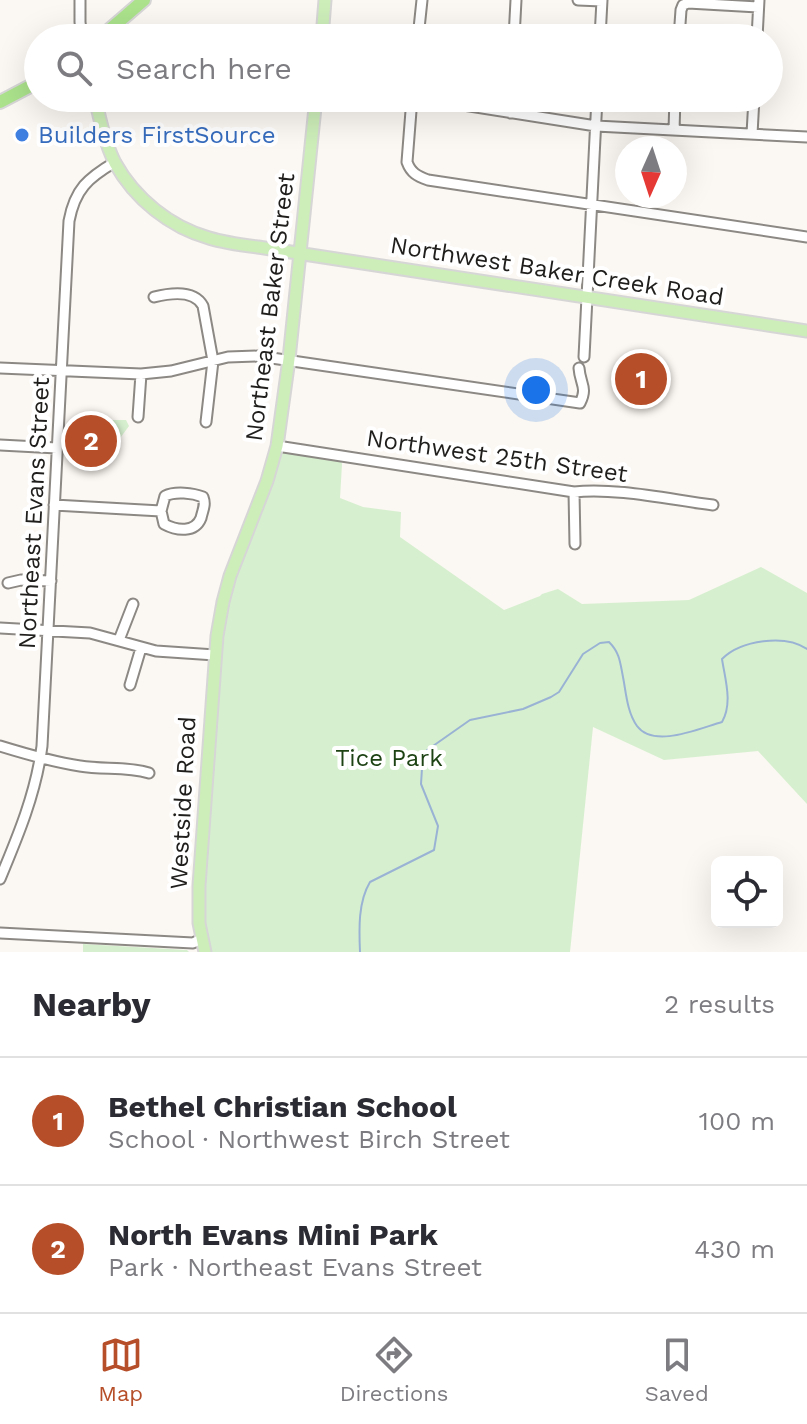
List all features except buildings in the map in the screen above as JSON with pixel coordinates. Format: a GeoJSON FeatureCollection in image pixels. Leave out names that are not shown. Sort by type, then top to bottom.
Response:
{"type":"FeatureCollection","features":[{"type":"Feature","properties":{"kind":"highway"},"geometry":{"type":"LineString","coordinates":[[116,24],[144,0]]}},
{"type":"Feature","properties":{"kind":"highway"},"geometry":{"type":"LineString","coordinates":[[0,102],[24,89]]}},
{"type":"Feature","properties":{"kind":"main road"},"geometry":{"type":"LineString","coordinates":[[323,24],[325,0]]}},
{"type":"Feature","properties":{"kind":"main road","name":"Northwest Baker Creek Road"},"geometry":{"type":"LineString","coordinates":[[99,112],[115,162],[147,204],[180,227],[212,239],[807,331]]}},
{"type":"Feature","properties":{"kind":"main road","name":"Northeast Baker Street"},"geometry":{"type":"LineString","coordinates":[[215,655],[226,589],[277,446],[314,112]]}},
{"type":"Feature","properties":{"kind":"main road","name":"Westside Road"},"geometry":{"type":"LineString","coordinates":[[205,952],[199,923],[199,886],[215,655]]}},
{"type":"Feature","properties":{"kind":"street"},"geometry":{"type":"LineString","coordinates":[[80,0],[80,24]]}},
{"type":"Feature","properties":{"kind":"street"},"geometry":{"type":"LineString","coordinates":[[419,24],[422,0]]}},
{"type":"Feature","properties":{"kind":"street"},"geometry":{"type":"LineString","coordinates":[[515,24],[516,0]]}},
{"type":"Feature","properties":{"kind":"street"},"geometry":{"type":"LineString","coordinates":[[578,0],[602,1],[601,24]]}},
{"type":"Feature","properties":{"kind":"street"},"geometry":{"type":"LineString","coordinates":[[680,24],[681,10],[688,3],[758,3],[757,24]]}},
{"type":"Feature","properties":{"kind":"street"},"geometry":{"type":"LineString","coordinates":[[410,112],[407,162],[410,171],[428,180],[807,237]]}},
{"type":"Feature","properties":{"kind":"street"},"geometry":{"type":"LineString","coordinates":[[504,112],[596,126],[807,137]]}},
{"type":"Feature","properties":{"kind":"street"},"geometry":{"type":"LineString","coordinates":[[584,357],[596,112]]}},
{"type":"Feature","properties":{"kind":"street"},"geometry":{"type":"LineString","coordinates":[[674,130],[675,112]]}},
{"type":"Feature","properties":{"kind":"street"},"geometry":{"type":"LineString","coordinates":[[752,134],[753,112]]}},
{"type":"Feature","properties":{"kind":"street","name":"Northeast Evans Street"},"geometry":{"type":"LineString","coordinates":[[0,879],[23,822],[41,758],[71,208],[86,182],[115,162]]}},
{"type":"Feature","properties":{"kind":"street"},"geometry":{"type":"LineString","coordinates":[[154,297],[193,295],[203,306],[213,361],[206,422]]}},
{"type":"Feature","properties":{"kind":"street"},"geometry":{"type":"LineString","coordinates":[[0,368],[141,374],[171,371],[243,355],[289,359],[580,403],[584,387],[579,368]]}},
{"type":"Feature","properties":{"kind":"street"},"geometry":{"type":"LineString","coordinates":[[138,417],[141,374]]}},
{"type":"Feature","properties":{"kind":"street"},"geometry":{"type":"LineString","coordinates":[[0,445],[57,448]]}},
{"type":"Feature","properties":{"kind":"street","name":"Northwest 25th Street"},"geometry":{"type":"LineString","coordinates":[[277,446],[574,492],[624,493],[713,505]]}},
{"type":"Feature","properties":{"kind":"street"},"geometry":{"type":"LineString","coordinates":[[574,492],[575,544]]}},
{"type":"Feature","properties":{"kind":"street"},"geometry":{"type":"LineString","coordinates":[[171,493],[197,495],[203,497],[206,503],[198,525],[193,529],[170,528],[164,524],[161,511],[165,496],[171,493]]}},
{"type":"Feature","properties":{"kind":"street"},"geometry":{"type":"LineString","coordinates":[[54,505],[161,511]]}},
{"type":"Feature","properties":{"kind":"street"},"geometry":{"type":"LineString","coordinates":[[8,583],[51,581]]}},
{"type":"Feature","properties":{"kind":"street"},"geometry":{"type":"LineString","coordinates":[[119,640],[133,604]]}},
{"type":"Feature","properties":{"kind":"street"},"geometry":{"type":"LineString","coordinates":[[0,628],[90,633],[141,648],[215,655]]}},
{"type":"Feature","properties":{"kind":"street"},"geometry":{"type":"LineString","coordinates":[[130,685],[141,648]]}},
{"type":"Feature","properties":{"kind":"street"},"geometry":{"type":"LineString","coordinates":[[0,746],[80,766],[133,768],[149,773]]}},
{"type":"Feature","properties":{"kind":"street"},"geometry":{"type":"LineString","coordinates":[[0,933],[193,943],[201,939]]}},
{"type":"Feature","properties":{"kind":"green space"},"geometry":{"type":"Polygon","coordinates":[[[100,420],[126,420],[129,426],[109,453],[64,451],[65,429],[99,430],[100,420]]]}},
{"type":"Feature","properties":{"kind":"green space","name":"Tice Park"},"geometry":{"type":"Polygon","coordinates":[[[277,446],[341,460],[340,498],[363,507],[401,512],[400,537],[504,610],[558,589],[582,604],[689,600],[761,567],[807,593],[807,804],[758,751],[664,760],[593,727],[570,952],[210,952],[201,939],[211,700],[226,589],[277,446]]]}},
{"type":"Feature","properties":{"kind":"green space"},"geometry":{"type":"Polygon","coordinates":[[[83,944],[187,950],[189,952],[83,952],[83,944]]]}},
{"type":"Feature","properties":{"kind":"waterway"},"geometry":{"type":"LineString","coordinates":[[360,952],[361,907],[370,882],[434,850],[438,826],[421,784],[423,753],[470,720],[523,709],[551,697],[559,692],[583,654],[600,643],[609,642],[619,658],[629,708],[637,726],[654,736],[678,735],[722,722],[728,699],[722,659],[730,652],[763,641],[787,642],[807,649]]}},
{"type":"Feature","properties":{"kind":"place","name":"Builders FirstSource"},"geometry":{"type":"Point","coordinates":[22,135]}},
{"type":"Feature","properties":{"kind":"place","name":"Bethel Christian School"},"geometry":{"type":"Point","coordinates":[641,379]}},
{"type":"Feature","properties":{"kind":"place","name":"North Evans Mini Park"},"geometry":{"type":"Point","coordinates":[91,441]}}]}
